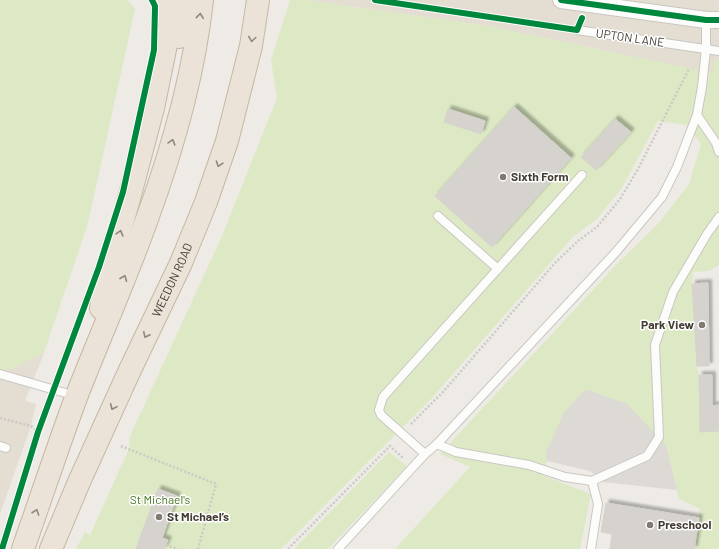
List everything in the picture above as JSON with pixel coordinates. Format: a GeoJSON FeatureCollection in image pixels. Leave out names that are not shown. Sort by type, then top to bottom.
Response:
{"type":"FeatureCollection","features":[{"type":"Feature","properties":{"kind":"highway"},"geometry":{"type":"LineString","coordinates":[[94,353],[104,287],[149,123],[170,25],[167,0]]}},
{"type":"Feature","properties":{"kind":"highway"},"geometry":{"type":"LineString","coordinates":[[142,231],[152,164],[178,44],[185,0]]}},
{"type":"Feature","properties":{"kind":"highway"},"geometry":{"type":"LineString","coordinates":[[23,549],[77,396],[142,231],[170,152],[187,91],[199,28],[202,0]]}},
{"type":"Feature","properties":{"kind":"highway","name":"WEEDON ROAD"},"geometry":{"type":"LineString","coordinates":[[51,549],[79,482],[181,264],[206,202],[227,141],[251,46],[258,0]]}},
{"type":"Feature","properties":{"kind":"street"},"geometry":{"type":"LineString","coordinates":[[568,1],[712,20]]}},
{"type":"Feature","properties":{"kind":"lane"},"geometry":{"type":"LineString","coordinates":[[338,549],[425,454],[437,444],[616,252],[662,197],[677,167],[697,115],[706,49],[712,20]]}},
{"type":"Feature","properties":{"kind":"lane","name":"UPTON LANE"},"geometry":{"type":"LineString","coordinates":[[577,30],[719,51]]}},
{"type":"Feature","properties":{"kind":"lane"},"geometry":{"type":"LineString","coordinates":[[697,115],[703,122],[719,152]]}},
{"type":"Feature","properties":{"kind":"lane"},"geometry":{"type":"LineString","coordinates":[[425,454],[381,415],[379,410],[383,397],[582,174]]}},
{"type":"Feature","properties":{"kind":"lane"},"geometry":{"type":"LineString","coordinates":[[438,216],[498,269]]}},
{"type":"Feature","properties":{"kind":"lane"},"geometry":{"type":"LineString","coordinates":[[437,444],[456,452],[529,465],[565,478],[592,481],[647,456],[659,437],[655,345],[673,292],[707,234],[719,218]]}},
{"type":"Feature","properties":{"kind":"lane"},"geometry":{"type":"LineString","coordinates":[[1,376],[77,396]]}},
{"type":"Feature","properties":{"kind":"lane"},"geometry":{"type":"LineString","coordinates":[[590,549],[598,504],[592,481]]}},
{"type":"Feature","properties":{"kind":"path"},"geometry":{"type":"LineString","coordinates":[[288,549],[443,392],[555,263],[578,241],[597,227],[620,199],[638,169],[690,68],[693,47]]}},
{"type":"Feature","properties":{"kind":"path"},"geometry":{"type":"LineString","coordinates":[[0,418],[31,426],[38,432]]}},
{"type":"Feature","properties":{"kind":"path"},"geometry":{"type":"LineString","coordinates":[[36,440],[40,425]]}},
{"type":"Feature","properties":{"kind":"path"},"geometry":{"type":"LineString","coordinates":[[121,446],[216,484],[198,549]]}},
{"type":"Feature","properties":{"kind":"path"},"geometry":{"type":"LineString","coordinates":[[390,446],[413,467]]}},
{"type":"Feature","properties":{"kind":"path"},"geometry":{"type":"LineString","coordinates":[[166,545],[178,549]]}},
{"type":"Feature","properties":{"kind":"shaded area"},"geometry":{"type":"Polygon","coordinates":[[[306,0],[719,0],[719,75],[488,26],[306,0]]]}},
{"type":"Feature","properties":{"kind":"shaded area"},"geometry":{"type":"Polygon","coordinates":[[[0,340],[44,353],[25,401],[36,404],[31,426],[0,514],[0,340]]]}},
{"type":"Feature","properties":{"kind":"shaded area"},"geometry":{"type":"Polygon","coordinates":[[[586,389],[627,404],[666,445],[677,490],[603,482],[590,471],[547,461],[546,453],[563,414],[586,389]]]}},
{"type":"Feature","properties":{"kind":"green space"},"geometry":{"type":"Polygon","coordinates":[[[0,0],[128,0],[135,9],[88,223],[44,353],[0,373],[0,0]]]}},
{"type":"Feature","properties":{"kind":"green space","name":"St Michael's"},"geometry":{"type":"Polygon","coordinates":[[[290,0],[306,0],[488,26],[712,73],[715,59],[719,60],[719,265],[709,271],[693,272],[692,284],[697,366],[699,375],[700,431],[719,431],[719,549],[694,549],[700,509],[679,499],[666,445],[546,453],[547,461],[542,475],[591,494],[580,549],[395,549],[470,467],[440,454],[617,264],[658,224],[689,184],[701,144],[686,125],[658,121],[622,188],[597,219],[573,237],[432,398],[281,549],[76,549],[85,532],[90,535],[129,449],[130,436],[222,236],[277,98],[271,60],[290,0]]]}},
{"type":"Feature","properties":{"kind":"green space"},"geometry":{"type":"Polygon","coordinates":[[[389,452],[407,466],[328,549],[294,549],[389,452]]]}},
{"type":"Feature","properties":{"kind":"building","name":"Sixth Form"},"geometry":{"type":"Polygon","coordinates":[[[514,107],[571,158],[492,247],[435,196],[514,107]]]}},
{"type":"Feature","properties":{"kind":"building"},"geometry":{"type":"Polygon","coordinates":[[[448,109],[485,121],[481,134],[444,122],[448,109]]]}},
{"type":"Feature","properties":{"kind":"building"},"geometry":{"type":"Polygon","coordinates":[[[615,119],[631,132],[596,170],[581,157],[615,119]]]}},
{"type":"Feature","properties":{"kind":"building","name":"Park View"},"geometry":{"type":"Polygon","coordinates":[[[708,283],[709,366],[697,366],[692,284],[708,283]]]}},
{"type":"Feature","properties":{"kind":"building"},"geometry":{"type":"Polygon","coordinates":[[[699,375],[712,375],[712,406],[719,405],[719,431],[700,432],[699,375]]]}},
{"type":"Feature","properties":{"kind":"building","name":"St Michael’s"},"geometry":{"type":"Polygon","coordinates":[[[158,489],[177,496],[162,538],[168,540],[164,549],[136,549],[158,489]]]}},
{"type":"Feature","properties":{"kind":"building","name":"Preschool"},"geometry":{"type":"Polygon","coordinates":[[[606,503],[699,518],[694,549],[610,549],[612,534],[601,532],[606,503]]]}},
{"type":"Feature","properties":{"kind":"cycle path"},"geometry":{"type":"LineString","coordinates":[[2,549],[38,432],[99,267],[123,192],[154,50],[155,6],[152,0]]}},
{"type":"Feature","properties":{"kind":"cycle path"},"geometry":{"type":"LineString","coordinates":[[375,0],[577,30],[582,18]]}},
{"type":"Feature","properties":{"kind":"cycle path"},"geometry":{"type":"LineString","coordinates":[[561,0],[706,20],[719,20]]}},
{"type":"Feature","properties":{"kind":"place","name":"Sixth Form"},"geometry":{"type":"Point","coordinates":[503,177]}},
{"type":"Feature","properties":{"kind":"place","name":"Park View"},"geometry":{"type":"Point","coordinates":[702,325]}},
{"type":"Feature","properties":{"kind":"place","name":"St Michael’s"},"geometry":{"type":"Point","coordinates":[159,517]}},
{"type":"Feature","properties":{"kind":"place","name":"Preschool"},"geometry":{"type":"Point","coordinates":[650,525]}}]}
